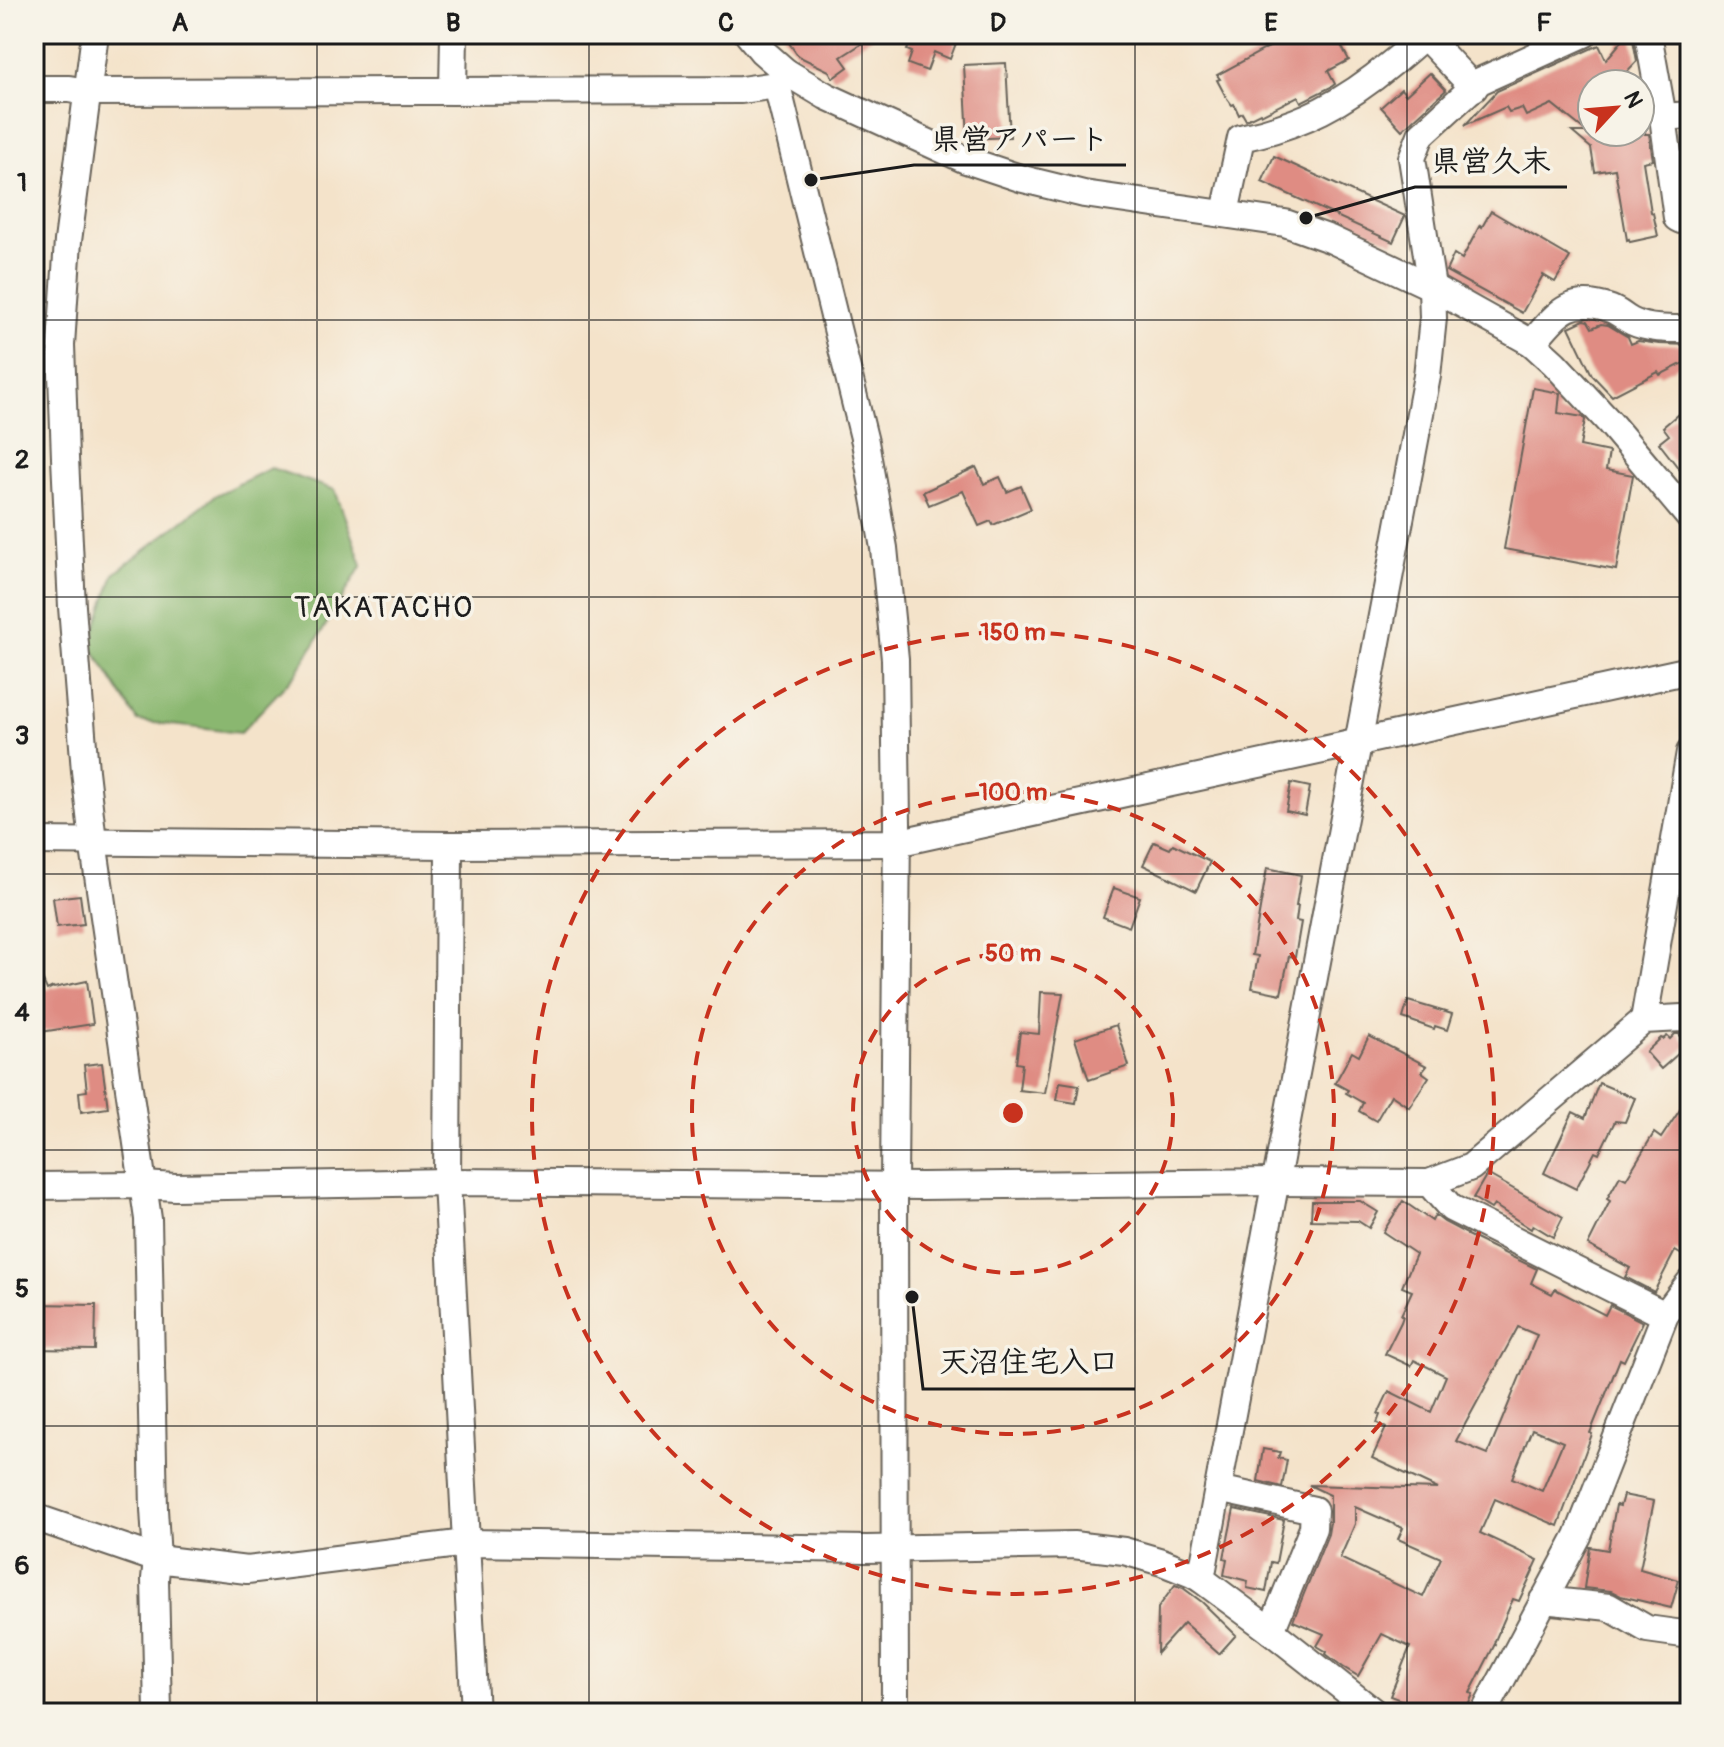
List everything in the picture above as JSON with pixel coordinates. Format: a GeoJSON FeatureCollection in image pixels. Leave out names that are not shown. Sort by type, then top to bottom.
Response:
{"type":"FeatureCollection","features":[{"type":"Feature","properties":{"kind":"street"},"geometry":{"type":"LineString","coordinates":[[95,34],[68,241],[61,345],[72,607],[85,771],[148,1219],[158,1713]]}},
{"type":"Feature","properties":{"kind":"street"},"geometry":{"type":"LineString","coordinates":[[453,91],[454,34]]}},
{"type":"Feature","properties":{"kind":"street"},"geometry":{"type":"LineString","coordinates":[[748,34],[781,78],[865,442],[884,548],[895,659],[895,1713]]}},
{"type":"Feature","properties":{"kind":"street"},"geometry":{"type":"LineString","coordinates":[[1201,1579],[1427,376],[1433,318],[1432,287],[1412,158],[1421,135],[1480,81],[1584,34]]}},
{"type":"Feature","properties":{"kind":"street"},"geometry":{"type":"LineString","coordinates":[[1648,34],[1677,218],[1690,220]]}},
{"type":"Feature","properties":{"kind":"street"},"geometry":{"type":"LineString","coordinates":[[1225,213],[1241,138],[1275,131],[1311,117],[1365,86],[1425,35],[1474,88]]}},
{"type":"Feature","properties":{"kind":"street"},"geometry":{"type":"LineString","coordinates":[[34,89],[87,92],[741,90],[781,78],[966,160],[1009,174],[1084,194],[1285,223],[1330,239],[1432,287],[1532,343],[1610,423],[1690,518]]}},
{"type":"Feature","properties":{"kind":"street"},"geometry":{"type":"LineString","coordinates":[[1663,117],[1690,115]]}},
{"type":"Feature","properties":{"kind":"street"},"geometry":{"type":"LineString","coordinates":[[1532,343],[1558,312],[1573,304],[1614,310],[1635,323],[1662,329],[1690,329]]}},
{"type":"Feature","properties":{"kind":"street"},"geometry":{"type":"LineString","coordinates":[[34,841],[449,845],[896,843],[1690,670]]}},
{"type":"Feature","properties":{"kind":"street"},"geometry":{"type":"LineString","coordinates":[[1644,1020],[1690,752]]}},
{"type":"Feature","properties":{"kind":"street"},"geometry":{"type":"LineString","coordinates":[[449,845],[447,1182],[475,1713]]}},
{"type":"Feature","properties":{"kind":"street"},"geometry":{"type":"LineString","coordinates":[[34,1186],[447,1182],[894,1185],[1429,1183],[1471,1167],[1644,1020],[1682,1018],[1690,1021]]}},
{"type":"Feature","properties":{"kind":"street"},"geometry":{"type":"LineString","coordinates":[[1429,1183],[1451,1208],[1665,1315]]}},
{"type":"Feature","properties":{"kind":"street"},"geometry":{"type":"LineString","coordinates":[[1484,1713],[1578,1536],[1665,1315],[1690,1282]]}},
{"type":"Feature","properties":{"kind":"street"},"geometry":{"type":"LineString","coordinates":[[1218,1489],[1314,1510],[1313,1528],[1271,1631]]}},
{"type":"Feature","properties":{"kind":"street"},"geometry":{"type":"LineString","coordinates":[[34,1517],[157,1559],[247,1570],[466,1543],[867,1549],[1073,1545],[1124,1551],[1162,1562],[1201,1579],[1375,1713]]}},
{"type":"Feature","properties":{"kind":"street"},"geometry":{"type":"LineString","coordinates":[[1543,1600],[1609,1607],[1647,1629],[1690,1635]]}},
{"type":"Feature","properties":{"kind":"green space"},"geometry":{"type":"Polygon","coordinates":[[[271,468],[335,490],[362,565],[297,673],[240,733],[138,721],[90,645],[114,574],[216,495],[271,468]]]}},
{"type":"Feature","properties":{"kind":"building"},"geometry":{"type":"Polygon","coordinates":[[[783,34],[877,34],[841,57],[848,67],[833,78],[829,71],[798,56],[783,34]]]}},
{"type":"Feature","properties":{"kind":"building"},"geometry":{"type":"Polygon","coordinates":[[[891,34],[948,34],[958,38],[950,59],[934,52],[927,71],[908,64],[912,52],[907,50],[910,43],[891,34]]]}},
{"type":"Feature","properties":{"kind":"building"},"geometry":{"type":"Polygon","coordinates":[[[1293,34],[1335,34],[1349,60],[1328,71],[1335,84],[1331,87],[1301,102],[1298,96],[1246,120],[1226,97],[1217,75],[1293,34]]]}},
{"type":"Feature","properties":{"kind":"building"},"geometry":{"type":"Polygon","coordinates":[[[1627,35],[1633,40],[1637,61],[1630,68],[1576,68],[1576,123],[1552,104],[1526,116],[1522,108],[1509,112],[1506,107],[1465,125],[1497,91],[1599,45],[1606,60],[1627,35]]]}},
{"type":"Feature","properties":{"kind":"building"},"geometry":{"type":"Polygon","coordinates":[[[1006,63],[1010,137],[968,139],[964,65],[1006,63]]]}},
{"type":"Feature","properties":{"kind":"building"},"geometry":{"type":"Polygon","coordinates":[[[1430,73],[1446,90],[1402,130],[1381,107],[1401,89],[1406,95],[1430,73]]]}},
{"type":"Feature","properties":{"kind":"building"},"geometry":{"type":"Polygon","coordinates":[[[1591,148],[1651,148],[1653,160],[1643,162],[1658,236],[1627,240],[1615,169],[1595,172],[1591,148]]]}},
{"type":"Feature","properties":{"kind":"building"},"geometry":{"type":"Polygon","coordinates":[[[1274,156],[1405,216],[1393,242],[1262,182],[1274,156]]]}},
{"type":"Feature","properties":{"kind":"building"},"geometry":{"type":"Polygon","coordinates":[[[1491,211],[1570,257],[1555,282],[1543,275],[1522,313],[1446,271],[1454,254],[1462,259],[1491,211]]]}},
{"type":"Feature","properties":{"kind":"building"},"geometry":{"type":"Polygon","coordinates":[[[1584,320],[1592,328],[1608,325],[1628,337],[1631,344],[1638,341],[1690,345],[1690,360],[1660,375],[1658,372],[1612,396],[1592,375],[1569,327],[1584,320]]]}},
{"type":"Feature","properties":{"kind":"building"},"geometry":{"type":"Polygon","coordinates":[[[1533,388],[1560,393],[1558,413],[1583,417],[1580,446],[1609,452],[1606,470],[1633,475],[1616,570],[1504,549],[1533,388]]]}},
{"type":"Feature","properties":{"kind":"building"},"geometry":{"type":"Polygon","coordinates":[[[1690,404],[1690,483],[1659,443],[1669,435],[1663,427],[1690,404]]]}},
{"type":"Feature","properties":{"kind":"building"},"geometry":{"type":"Polygon","coordinates":[[[976,467],[984,484],[1000,477],[1007,492],[1021,486],[1031,509],[993,525],[991,521],[979,526],[963,491],[929,505],[923,492],[976,467]]]}},
{"type":"Feature","properties":{"kind":"building"},"geometry":{"type":"Polygon","coordinates":[[[1291,783],[1310,787],[1305,815],[1286,811],[1291,783]]]}},
{"type":"Feature","properties":{"kind":"building"},"geometry":{"type":"Polygon","coordinates":[[[1154,842],[1170,849],[1173,844],[1210,862],[1196,891],[1143,865],[1154,842]]]}},
{"type":"Feature","properties":{"kind":"building"},"geometry":{"type":"Polygon","coordinates":[[[1267,868],[1301,875],[1296,921],[1301,922],[1295,957],[1289,956],[1281,994],[1252,988],[1258,956],[1252,955],[1267,868]]]}},
{"type":"Feature","properties":{"kind":"building"},"geometry":{"type":"Polygon","coordinates":[[[1114,888],[1140,897],[1129,927],[1103,917],[1114,888]]]}},
{"type":"Feature","properties":{"kind":"building"},"geometry":{"type":"Polygon","coordinates":[[[80,895],[84,924],[57,927],[53,898],[80,895]]]}},
{"type":"Feature","properties":{"kind":"building"},"geometry":{"type":"Polygon","coordinates":[[[34,960],[47,990],[87,981],[93,1024],[34,1033],[34,960]]]}},
{"type":"Feature","properties":{"kind":"building"},"geometry":{"type":"Polygon","coordinates":[[[1041,992],[1063,993],[1045,1093],[1019,1090],[1022,1064],[1016,1063],[1020,1032],[1039,1034],[1041,992]]]}},
{"type":"Feature","properties":{"kind":"building"},"geometry":{"type":"Polygon","coordinates":[[[1408,1001],[1452,1014],[1447,1030],[1435,1026],[1434,1029],[1403,1018],[1408,1001]]]}},
{"type":"Feature","properties":{"kind":"building"},"geometry":{"type":"Polygon","coordinates":[[[1116,1025],[1129,1066],[1089,1080],[1075,1039],[1116,1025]]]}},
{"type":"Feature","properties":{"kind":"building"},"geometry":{"type":"Polygon","coordinates":[[[1679,1034],[1688,1045],[1661,1069],[1646,1052],[1661,1038],[1667,1036],[1670,1039],[1679,1034]]]}},
{"type":"Feature","properties":{"kind":"building"},"geometry":{"type":"Polygon","coordinates":[[[1369,1036],[1427,1066],[1422,1072],[1429,1077],[1409,1107],[1391,1095],[1376,1121],[1359,1111],[1363,1103],[1335,1083],[1352,1052],[1359,1056],[1369,1036]]]}},
{"type":"Feature","properties":{"kind":"building"},"geometry":{"type":"Polygon","coordinates":[[[102,1063],[108,1108],[81,1112],[79,1092],[87,1091],[84,1065],[102,1063]]]}},
{"type":"Feature","properties":{"kind":"building"},"geometry":{"type":"Polygon","coordinates":[[[1060,1082],[1079,1085],[1076,1103],[1057,1100],[1060,1082]]]}},
{"type":"Feature","properties":{"kind":"building"},"geometry":{"type":"Polygon","coordinates":[[[1599,1083],[1635,1098],[1625,1122],[1615,1121],[1599,1154],[1595,1152],[1576,1189],[1544,1173],[1573,1112],[1585,1118],[1599,1083]]]}},
{"type":"Feature","properties":{"kind":"building"},"geometry":{"type":"Polygon","coordinates":[[[1690,1095],[1690,1242],[1682,1255],[1675,1251],[1654,1292],[1625,1277],[1630,1268],[1588,1245],[1620,1176],[1626,1179],[1654,1133],[1661,1138],[1690,1095]]]}},
{"type":"Feature","properties":{"kind":"building"},"geometry":{"type":"Polygon","coordinates":[[[1487,1174],[1563,1217],[1553,1237],[1533,1225],[1531,1229],[1494,1205],[1491,1209],[1473,1198],[1487,1174]]]}},
{"type":"Feature","properties":{"kind":"building"},"geometry":{"type":"Polygon","coordinates":[[[1312,1201],[1360,1201],[1378,1212],[1369,1228],[1358,1221],[1311,1220],[1312,1201]]]}},
{"type":"Feature","properties":{"kind":"building"},"geometry":{"type":"Polygon","coordinates":[[[1403,1201],[1432,1221],[1435,1215],[1467,1235],[1537,1269],[1531,1283],[1552,1294],[1555,1289],[1605,1315],[1610,1305],[1643,1322],[1624,1361],[1620,1359],[1558,1526],[1495,1499],[1480,1533],[1538,1560],[1519,1601],[1513,1599],[1470,1693],[1473,1694],[1465,1713],[1435,1713],[1390,1696],[1410,1647],[1382,1634],[1358,1676],[1317,1646],[1324,1634],[1293,1621],[1330,1522],[1330,1495],[1309,1485],[1438,1489],[1372,1458],[1386,1428],[1377,1423],[1389,1391],[1431,1412],[1446,1376],[1414,1360],[1411,1366],[1385,1354],[1412,1291],[1402,1287],[1416,1254],[1383,1232],[1403,1201]],[[1518,1327],[1456,1441],[1488,1454],[1537,1335],[1518,1327]],[[1532,1429],[1512,1478],[1542,1491],[1563,1442],[1532,1429]],[[1355,1507],[1355,1524],[1340,1558],[1423,1597],[1441,1558],[1398,1539],[1403,1528],[1355,1507]]]}},
{"type":"Feature","properties":{"kind":"building"},"geometry":{"type":"Polygon","coordinates":[[[34,1304],[96,1305],[95,1350],[34,1349],[34,1304]]]}},
{"type":"Feature","properties":{"kind":"building"},"geometry":{"type":"Polygon","coordinates":[[[1263,1449],[1280,1452],[1278,1458],[1287,1460],[1282,1487],[1258,1481],[1263,1449]]]}},
{"type":"Feature","properties":{"kind":"building"},"geometry":{"type":"Polygon","coordinates":[[[1623,1495],[1654,1501],[1640,1569],[1679,1580],[1671,1608],[1611,1591],[1584,1588],[1590,1547],[1608,1550],[1616,1505],[1620,1506],[1623,1495]]]}},
{"type":"Feature","properties":{"kind":"building"},"geometry":{"type":"Polygon","coordinates":[[[1234,1509],[1284,1520],[1276,1563],[1271,1562],[1266,1592],[1247,1588],[1248,1581],[1224,1575],[1227,1559],[1224,1558],[1234,1509]]]}},
{"type":"Feature","properties":{"kind":"building"},"geometry":{"type":"Polygon","coordinates":[[[1175,1585],[1202,1602],[1236,1635],[1219,1654],[1184,1623],[1157,1653],[1158,1608],[1175,1585]]]}},
{"type":"Feature","properties":{"kind":"place","name":"県営アパート"},"geometry":{"type":"Point","coordinates":[811,180]}},
{"type":"Feature","properties":{"kind":"place","name":"県営久末"},"geometry":{"type":"Point","coordinates":[1306,218]}},
{"type":"Feature","properties":{"kind":"place","name":"天沼住宅入口"},"geometry":{"type":"Point","coordinates":[912,1297]}},
{"type":"Feature","properties":{"kind":"district","name":"TAKATACHO"},"geometry":{"type":"Point","coordinates":[384,607]}}]}
